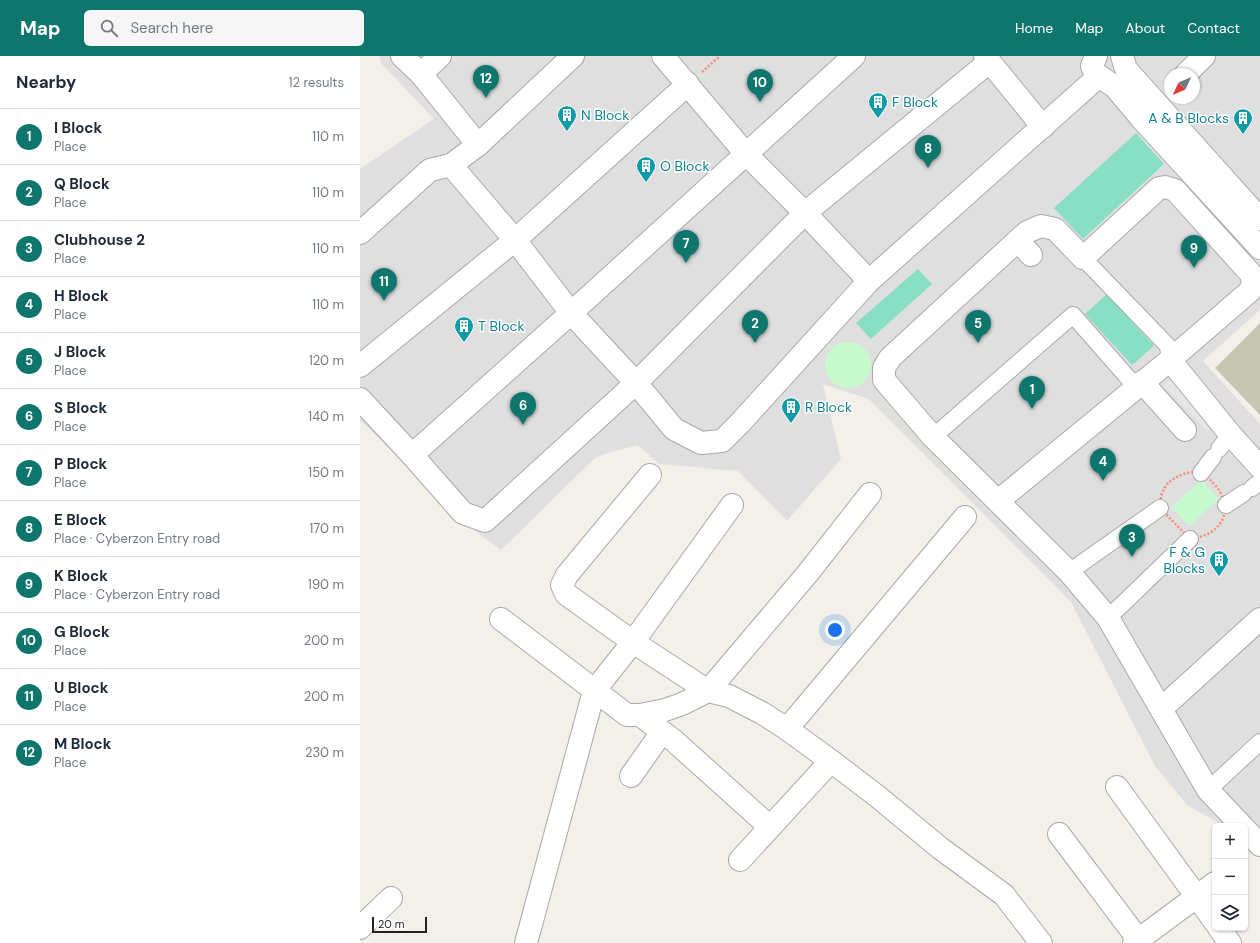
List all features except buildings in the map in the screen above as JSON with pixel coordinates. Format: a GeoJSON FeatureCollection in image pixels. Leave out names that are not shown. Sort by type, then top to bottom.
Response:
{"type":"FeatureCollection","features":[{"type":"Feature","properties":{"kind":"street"},"geometry":{"type":"LineString","coordinates":[[402,56],[421,74],[478,145]]}},
{"type":"Feature","properties":{"kind":"street"},"geometry":{"type":"LineString","coordinates":[[421,74],[440,56]]}},
{"type":"Feature","properties":{"kind":"street"},"geometry":{"type":"LineString","coordinates":[[360,233],[430,170],[450,165],[478,145],[573,56]]}},
{"type":"Feature","properties":{"kind":"street"},"geometry":{"type":"LineString","coordinates":[[663,56],[746,154],[805,213],[869,281]]}},
{"type":"Feature","properties":{"kind":"street"},"geometry":{"type":"LineString","coordinates":[[412,455],[854,56]]}},
{"type":"Feature","properties":{"kind":"street"},"geometry":{"type":"LineString","coordinates":[[1122,56],[1126,69],[1163,96],[1260,219]]}},
{"type":"Feature","properties":{"kind":"street"},"geometry":{"type":"LineString","coordinates":[[1192,68],[1204,56]]}},
{"type":"Feature","properties":{"kind":"street"},"geometry":{"type":"LineString","coordinates":[[360,398],[464,513],[485,522],[636,383],[805,213],[987,59],[1043,127]]}},
{"type":"Feature","properties":{"kind":"street"},"geometry":{"type":"LineString","coordinates":[[450,165],[515,240],[570,313],[636,383],[674,429],[701,443],[722,441],[869,281],[1043,127],[1097,66],[1141,118],[1260,248]]}},
{"type":"Feature","properties":{"kind":"street"},"geometry":{"type":"LineString","coordinates":[[360,366],[515,240],[688,84]]}},
{"type":"Feature","properties":{"kind":"street"},"geometry":{"type":"LineString","coordinates":[[1141,118],[1163,96]]}},
{"type":"Feature","properties":{"kind":"street"},"geometry":{"type":"LineString","coordinates":[[998,501],[1170,360],[1250,291],[1253,282],[1251,274],[1175,190],[1165,187],[1159,188],[1083,258]]}},
{"type":"Feature","properties":{"kind":"street"},"geometry":{"type":"LineString","coordinates":[[1239,823],[1208,790],[1108,618],[1069,572],[933,437],[884,380],[884,368],[890,358],[1025,248],[1027,232],[1041,226],[1055,229],[1168,346],[1170,360],[1221,447],[1260,467]]}},
{"type":"Feature","properties":{"kind":"street"},"geometry":{"type":"LineString","coordinates":[[933,437],[1073,315],[1139,385],[1185,430]]}},
{"type":"Feature","properties":{"kind":"street"},"geometry":{"type":"LineString","coordinates":[[1201,473],[1221,447]]}},
{"type":"Feature","properties":{"kind":"street"},"geometry":{"type":"LineString","coordinates":[[650,475],[567,575],[562,585],[566,594],[633,642],[708,691],[729,696],[762,713],[831,761],[877,796],[940,848],[1004,895],[1041,943]]}},
{"type":"Feature","properties":{"kind":"street"},"geometry":{"type":"LineString","coordinates":[[1226,505],[1252,488]]}},
{"type":"Feature","properties":{"kind":"street"},"geometry":{"type":"LineString","coordinates":[[501,619],[627,715],[640,715],[665,710],[682,704],[708,691],[808,573],[870,494]]}},
{"type":"Feature","properties":{"kind":"street"},"geometry":{"type":"LineString","coordinates":[[526,943],[594,691],[633,642],[732,505]]}},
{"type":"Feature","properties":{"kind":"street"},"geometry":{"type":"LineString","coordinates":[[1069,572],[1160,508]]}},
{"type":"Feature","properties":{"kind":"street"},"geometry":{"type":"LineString","coordinates":[[787,729],[965,517]]}},
{"type":"Feature","properties":{"kind":"street"},"geometry":{"type":"LineString","coordinates":[[1108,618],[1190,539]]}},
{"type":"Feature","properties":{"kind":"street"},"geometry":{"type":"LineString","coordinates":[[1161,709],[1260,620]]}},
{"type":"Feature","properties":{"kind":"street"},"geometry":{"type":"LineString","coordinates":[[640,715],[662,732],[770,827]]}},
{"type":"Feature","properties":{"kind":"street"},"geometry":{"type":"LineString","coordinates":[[631,776],[662,732]]}},
{"type":"Feature","properties":{"kind":"street"},"geometry":{"type":"LineString","coordinates":[[1208,790],[1260,742]]}},
{"type":"Feature","properties":{"kind":"street"},"geometry":{"type":"LineString","coordinates":[[740,860],[831,761]]}},
{"type":"Feature","properties":{"kind":"street"},"geometry":{"type":"LineString","coordinates":[[1117,787],[1212,918]]}},
{"type":"Feature","properties":{"kind":"street"},"geometry":{"type":"LineString","coordinates":[[1248,832],[1260,845]]}},
{"type":"Feature","properties":{"kind":"street"},"geometry":{"type":"LineString","coordinates":[[1059,834],[1138,942],[1212,885]]}},
{"type":"Feature","properties":{"kind":"street"},"geometry":{"type":"LineString","coordinates":[[360,928],[391,898]]}},
{"type":"Feature","properties":{"kind":"street"},"geometry":{"type":"LineString","coordinates":[[1221,931],[1230,943]]}},
{"type":"Feature","properties":{"kind":"path"},"geometry":{"type":"LineString","coordinates":[[1192,472],[1201,473],[1208,478],[1222,493],[1226,505],[1224,515],[1219,526],[1209,534],[1190,539],[1160,508],[1161,495],[1164,488],[1172,479],[1180,474],[1192,472]]}},
{"type":"Feature","properties":{"kind":"shaded area"},"geometry":{"type":"Polygon","coordinates":[[[380,56],[1260,56],[1260,310],[1203,361],[1260,424],[1260,857],[1248,846],[1248,823],[1219,823],[1187,805],[1155,766],[1071,602],[869,399],[823,384],[841,459],[787,521],[738,471],[659,464],[638,445],[607,453],[595,458],[501,550],[445,508],[393,452],[360,420],[360,169],[434,119],[381,63],[380,56]]]}},
{"type":"Feature","properties":{"kind":"shaded area"},"geometry":{"type":"Polygon","coordinates":[[[1260,323],[1260,415],[1215,368],[1260,323]]]}},
{"type":"Feature","properties":{"kind":"shaded area"},"geometry":{"type":"Polygon","coordinates":[[[1173,378],[1214,423],[1206,431],[1164,386],[1173,378]]]}},
{"type":"Feature","properties":{"kind":"green space"},"geometry":{"type":"Polygon","coordinates":[[[1136,133],[1164,164],[1083,239],[1054,208],[1136,133]]]}},
{"type":"Feature","properties":{"kind":"green space"},"geometry":{"type":"Polygon","coordinates":[[[918,269],[932,284],[871,339],[856,323],[918,269]]]}},
{"type":"Feature","properties":{"kind":"green space"},"geometry":{"type":"Polygon","coordinates":[[[1107,294],[1154,346],[1132,365],[1085,314],[1107,294]]]}},
{"type":"Feature","properties":{"kind":"green space"},"geometry":{"type":"Polygon","coordinates":[[[848,342],[861,346],[867,352],[871,365],[867,378],[861,384],[848,388],[835,384],[829,378],[825,365],[829,352],[835,346],[848,342]]]}},
{"type":"Feature","properties":{"kind":"green space"},"geometry":{"type":"Polygon","coordinates":[[[1201,480],[1219,499],[1189,526],[1171,507],[1201,480]]]}},
{"type":"Feature","properties":{"kind":"place","name":"M Block"},"geometry":{"type":"Point","coordinates":[486,98]}},
{"type":"Feature","properties":{"kind":"place","name":"G Block"},"geometry":{"type":"Point","coordinates":[760,102]}},
{"type":"Feature","properties":{"kind":"place","name":"F Block"},"geometry":{"type":"Point","coordinates":[878,119]}},
{"type":"Feature","properties":{"kind":"place","name":"N Block"},"geometry":{"type":"Point","coordinates":[567,132]}},
{"type":"Feature","properties":{"kind":"place","name":"A & B Blocks"},"geometry":{"type":"Point","coordinates":[1243,135]}},
{"type":"Feature","properties":{"kind":"place","name":"E Block"},"geometry":{"type":"Point","coordinates":[928,168]}},
{"type":"Feature","properties":{"kind":"place","name":"O Block"},"geometry":{"type":"Point","coordinates":[646,183]}},
{"type":"Feature","properties":{"kind":"place","name":"P Block"},"geometry":{"type":"Point","coordinates":[686,263]}},
{"type":"Feature","properties":{"kind":"place","name":"K Block"},"geometry":{"type":"Point","coordinates":[1194,268]}},
{"type":"Feature","properties":{"kind":"place","name":"U Block"},"geometry":{"type":"Point","coordinates":[384,301]}},
{"type":"Feature","properties":{"kind":"place","name":"T Block"},"geometry":{"type":"Point","coordinates":[464,343]}},
{"type":"Feature","properties":{"kind":"place","name":"Q Block"},"geometry":{"type":"Point","coordinates":[755,343]}},
{"type":"Feature","properties":{"kind":"place","name":"J Block"},"geometry":{"type":"Point","coordinates":[978,343]}},
{"type":"Feature","properties":{"kind":"place","name":"I Block"},"geometry":{"type":"Point","coordinates":[1032,409]}},
{"type":"Feature","properties":{"kind":"place","name":"R Block"},"geometry":{"type":"Point","coordinates":[791,424]}},
{"type":"Feature","properties":{"kind":"place","name":"S Block"},"geometry":{"type":"Point","coordinates":[523,425]}},
{"type":"Feature","properties":{"kind":"place","name":"H Block"},"geometry":{"type":"Point","coordinates":[1103,481]}},
{"type":"Feature","properties":{"kind":"place","name":"Clubhouse 2"},"geometry":{"type":"Point","coordinates":[1132,557]}},
{"type":"Feature","properties":{"kind":"place","name":"F & G Blocks"},"geometry":{"type":"Point","coordinates":[1219,577]}}]}
